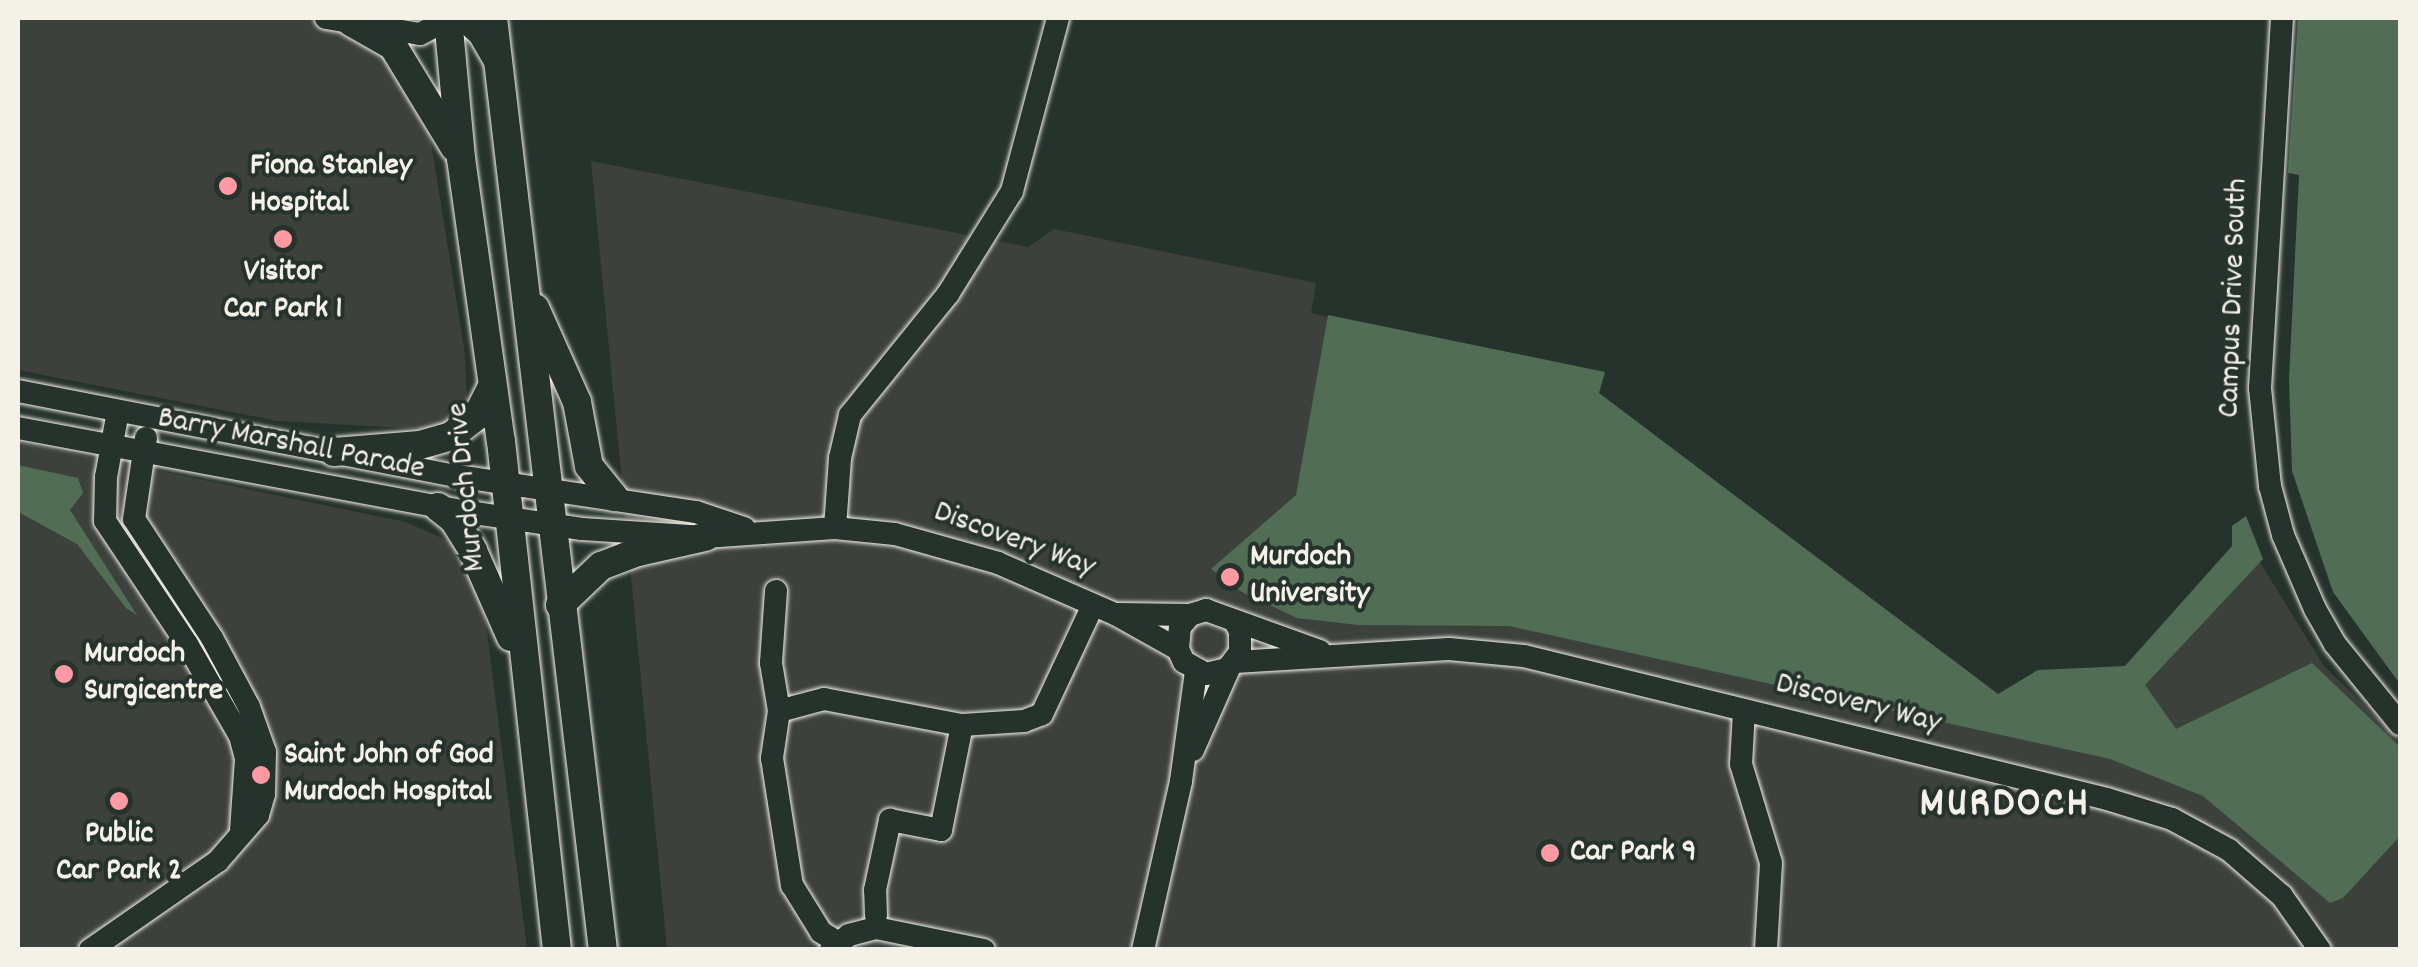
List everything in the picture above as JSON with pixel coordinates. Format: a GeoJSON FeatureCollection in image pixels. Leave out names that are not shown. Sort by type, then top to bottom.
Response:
{"type":"FeatureCollection","features":[{"type":"Feature","properties":{"kind":"main road","name":"Murdoch Drive"},"geometry":{"type":"LineString","coordinates":[[452,18],[460,158],[506,484],[523,666],[558,950]]}},
{"type":"Feature","properties":{"kind":"main road"},"geometry":{"type":"LineString","coordinates":[[493,18],[603,950]]}},
{"type":"Feature","properties":{"kind":"main road"},"geometry":{"type":"LineString","coordinates":[[339,20],[393,46],[460,158]]}},
{"type":"Feature","properties":{"kind":"main road"},"geometry":{"type":"LineString","coordinates":[[522,279],[577,402],[589,466],[614,497]]}},
{"type":"Feature","properties":{"kind":"main road"},"geometry":{"type":"LineString","coordinates":[[334,452],[420,445],[451,436],[476,416],[492,386]]}},
{"type":"Feature","properties":{"kind":"main road"},"geometry":{"type":"LineString","coordinates":[[438,507],[454,520],[472,551],[523,666]]}},
{"type":"Feature","properties":{"kind":"main road"},"geometry":{"type":"LineString","coordinates":[[560,605],[601,566],[638,552],[705,536]]}},
{"type":"Feature","properties":{"kind":"street"},"geometry":{"type":"LineString","coordinates":[[339,20],[420,34],[452,18],[488,45],[497,72]]}},
{"type":"Feature","properties":{"kind":"street"},"geometry":{"type":"LineString","coordinates":[[836,528],[840,458],[850,415],[948,294],[1012,192],[1058,18]]}},
{"type":"Feature","properties":{"kind":"street","name":"Campus Drive South"},"geometry":{"type":"LineString","coordinates":[[2282,18],[2260,388],[2270,486],[2284,535],[2335,644],[2400,724]]}},
{"type":"Feature","properties":{"kind":"street","name":"Barry Marshall Parade"},"geometry":{"type":"LineString","coordinates":[[18,391],[548,489]]}},
{"type":"Feature","properties":{"kind":"street"},"geometry":{"type":"LineString","coordinates":[[118,411],[105,521],[187,644],[240,736],[246,759],[242,830]]}},
{"type":"Feature","properties":{"kind":"street"},"geometry":{"type":"LineString","coordinates":[[90,950],[218,861],[258,815],[264,794],[262,741],[212,638],[134,519],[150,417]]}},
{"type":"Feature","properties":{"kind":"street","name":"Barry Marshall Parade"},"geometry":{"type":"LineString","coordinates":[[18,428],[552,526]]}},
{"type":"Feature","properties":{"kind":"street","name":"Discovery Way"},"geometry":{"type":"LineString","coordinates":[[548,489],[696,512],[757,532]]}},
{"type":"Feature","properties":{"kind":"street","name":"Discovery Way"},"geometry":{"type":"LineString","coordinates":[[552,526],[705,536],[836,528],[895,534],[960,549],[1104,610],[1178,649],[1196,671],[1217,673],[1232,664],[1328,654],[1488,650],[1744,710],[2172,819],[2229,850],[2282,896],[2320,950]]}},
{"type":"Feature","properties":{"kind":"street"},"geometry":{"type":"LineString","coordinates":[[776,591],[771,663],[778,711],[772,758],[792,884],[834,946],[876,928],[984,950]]}},
{"type":"Feature","properties":{"kind":"street"},"geometry":{"type":"LineString","coordinates":[[778,711],[824,699],[962,725],[1024,721],[1042,714],[1104,610]]}},
{"type":"Feature","properties":{"kind":"street","name":"Discovery Way"},"geometry":{"type":"LineString","coordinates":[[1104,610],[1190,615],[1217,610],[1235,622],[1328,654]]}},
{"type":"Feature","properties":{"kind":"street"},"geometry":{"type":"LineString","coordinates":[[1178,649],[1180,627],[1190,615]]}},
{"type":"Feature","properties":{"kind":"street"},"geometry":{"type":"LineString","coordinates":[[1180,781],[1242,642],[1235,622]]}},
{"type":"Feature","properties":{"kind":"street"},"geometry":{"type":"LineString","coordinates":[[1143,950],[1180,781],[1196,671]]}},
{"type":"Feature","properties":{"kind":"street"},"geometry":{"type":"LineString","coordinates":[[1744,710],[1740,764],[1771,863],[1766,950]]}},
{"type":"Feature","properties":{"kind":"street"},"geometry":{"type":"LineString","coordinates":[[876,915],[875,890],[890,820],[941,830],[962,725]]}},
{"type":"Feature","properties":{"kind":"shaded area","name":"Fiona Stanley Hospital"},"geometry":{"type":"Polygon","coordinates":[[[18,18],[411,18],[465,354],[467,406],[455,424],[424,429],[278,421],[18,370],[18,18]]]}},
{"type":"Feature","properties":{"kind":"shaded area","name":"Murdoch University"},"geometry":{"type":"Polygon","coordinates":[[[591,161],[1028,247],[1054,229],[1316,283],[1311,313],[1591,379],[1586,391],[1996,701],[2134,675],[2248,543],[2324,666],[2400,740],[2400,949],[667,949],[591,161]]]}},
{"type":"Feature","properties":{"kind":"shaded area","name":"Saint John of God Murdoch Hospital"},"geometry":{"type":"Polygon","coordinates":[[[18,442],[406,522],[451,542],[483,600],[527,949],[18,949],[18,442]]]}},
{"type":"Feature","properties":{"kind":"green space"},"geometry":{"type":"Polygon","coordinates":[[[2298,18],[2400,18],[2400,684],[2333,592],[2292,471],[2289,379],[2299,175],[2288,173],[2298,18]]]}},
{"type":"Feature","properties":{"kind":"green space"},"geometry":{"type":"Polygon","coordinates":[[[1328,315],[1605,372],[1599,393],[1998,694],[2038,670],[2125,666],[2232,546],[2232,526],[2246,516],[2263,559],[2145,685],[2176,729],[2312,663],[2400,747],[2400,836],[2343,898],[2330,903],[2203,796],[2110,759],[1509,626],[1358,625],[1297,618],[1242,592],[1211,569],[1296,495],[1328,315]]]}},
{"type":"Feature","properties":{"kind":"green space"},"geometry":{"type":"Polygon","coordinates":[[[18,465],[78,478],[83,493],[70,510],[137,615],[126,608],[77,544],[18,512],[18,465]]]}},
{"type":"Feature","properties":{"kind":"place","name":"Fiona Stanley Hospital"},"geometry":{"type":"Point","coordinates":[228,186]}},
{"type":"Feature","properties":{"kind":"place","name":"Visitor Car Park 1"},"geometry":{"type":"Point","coordinates":[283,239]}},
{"type":"Feature","properties":{"kind":"place","name":"Murdoch University"},"geometry":{"type":"Point","coordinates":[1230,577]}},
{"type":"Feature","properties":{"kind":"place","name":"Murdoch Surgicentre"},"geometry":{"type":"Point","coordinates":[64,674]}},
{"type":"Feature","properties":{"kind":"place","name":"Saint John of God Murdoch Hospital"},"geometry":{"type":"Point","coordinates":[261,775]}},
{"type":"Feature","properties":{"kind":"place","name":"Public Car Park 2"},"geometry":{"type":"Point","coordinates":[119,801]}},
{"type":"Feature","properties":{"kind":"place","name":"Car Park 9"},"geometry":{"type":"Point","coordinates":[1550,853]}},
{"type":"Feature","properties":{"kind":"district","name":"MURDOCH"},"geometry":{"type":"Point","coordinates":[2005,806]}}]}
